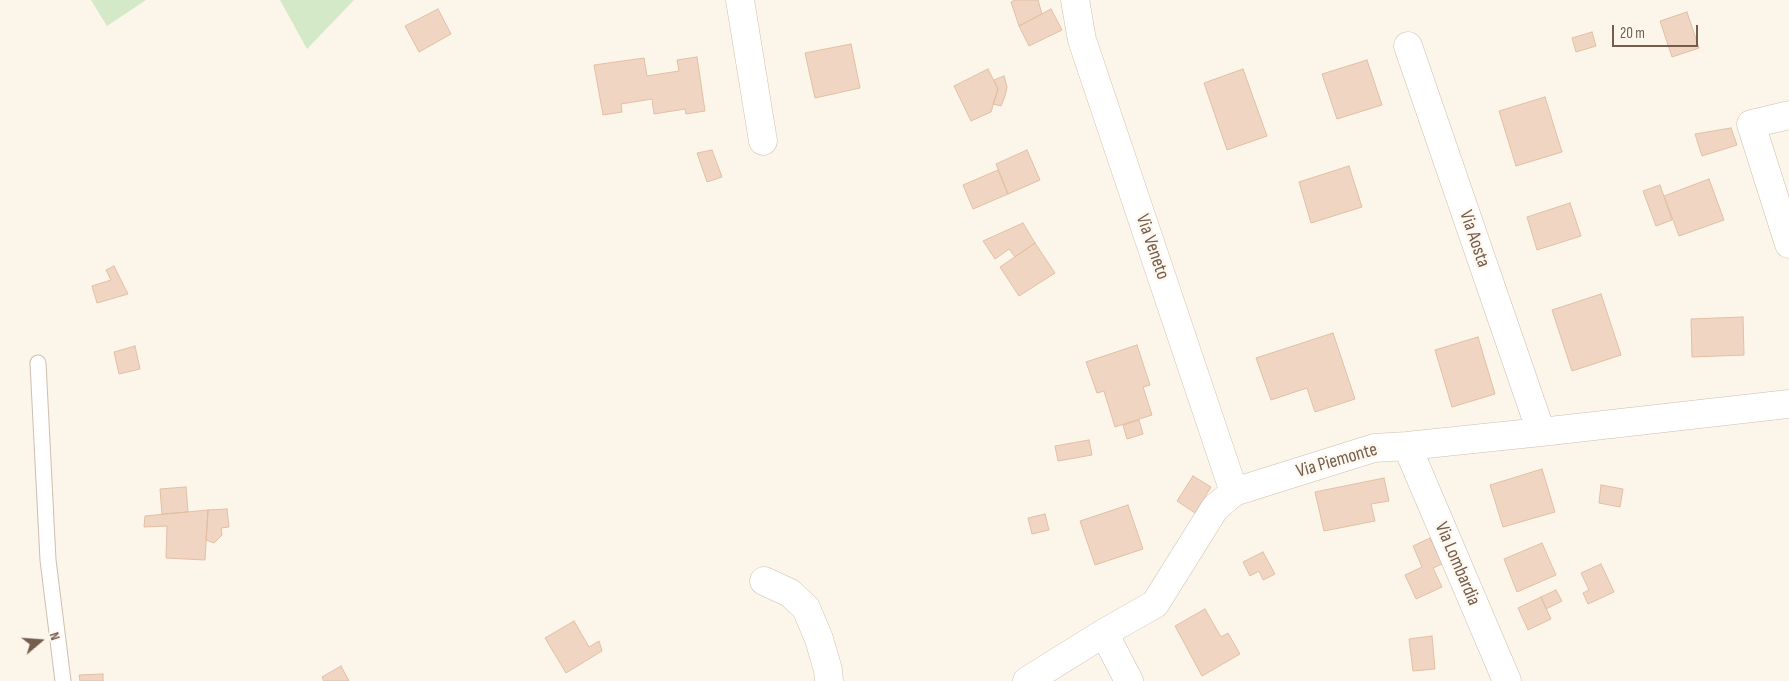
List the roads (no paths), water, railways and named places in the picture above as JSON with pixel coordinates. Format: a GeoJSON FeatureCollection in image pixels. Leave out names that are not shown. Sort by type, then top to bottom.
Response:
{"type":"FeatureCollection","features":[{"type":"Feature","properties":{"kind":"street"},"geometry":{"type":"LineString","coordinates":[[740,0],[764,141]]}},
{"type":"Feature","properties":{"kind":"street","name":"Via Veneto"},"geometry":{"type":"LineString","coordinates":[[1075,0],[1082,40],[1234,492]]}},
{"type":"Feature","properties":{"kind":"street","name":"Via Aosta"},"geometry":{"type":"LineString","coordinates":[[1408,46],[1541,432]]}},
{"type":"Feature","properties":{"kind":"street"},"geometry":{"type":"LineString","coordinates":[[1789,115],[1751,124],[1789,244]]}},
{"type":"Feature","properties":{"kind":"street","name":"Via Piemonte"},"geometry":{"type":"LineString","coordinates":[[1027,681],[1155,604],[1216,508],[1234,492],[1374,448],[1541,432],[1789,404]]}},
{"type":"Feature","properties":{"kind":"street","name":"Via Lombardia"},"geometry":{"type":"LineString","coordinates":[[1407,446],[1508,681]]}},
{"type":"Feature","properties":{"kind":"street"},"geometry":{"type":"LineString","coordinates":[[764,581],[790,593],[806,608],[819,639],[828,670],[829,681]]}},
{"type":"Feature","properties":{"kind":"street"},"geometry":{"type":"LineString","coordinates":[[1104,633],[1129,681]]}},
{"type":"Feature","properties":{"kind":"lane"},"geometry":{"type":"LineString","coordinates":[[38,363],[48,560],[62,681]]}}]}
